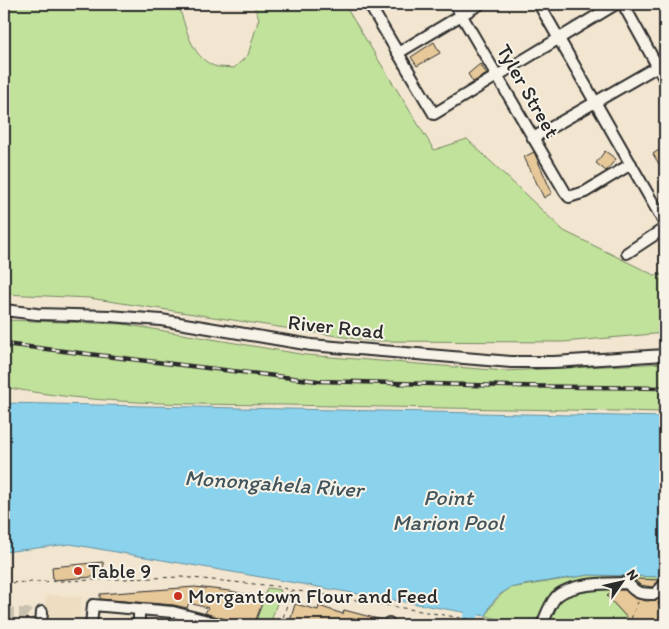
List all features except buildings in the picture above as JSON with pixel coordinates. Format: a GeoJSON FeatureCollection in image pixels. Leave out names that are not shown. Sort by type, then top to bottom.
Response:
{"type":"FeatureCollection","features":[{"type":"Feature","properties":{"kind":"street"},"geometry":{"type":"LineString","coordinates":[[369,4],[434,114],[616,4]]}},
{"type":"Feature","properties":{"kind":"street","name":"Tyler Street"},"geometry":{"type":"LineString","coordinates":[[455,4],[569,197],[585,192],[632,164]]}},
{"type":"Feature","properties":{"kind":"street"},"geometry":{"type":"LineString","coordinates":[[398,53],[480,4]]}},
{"type":"Feature","properties":{"kind":"street"},"geometry":{"type":"LineString","coordinates":[[539,4],[597,102],[665,226],[627,252]]}},
{"type":"Feature","properties":{"kind":"street"},"geometry":{"type":"LineString","coordinates":[[623,4],[662,64],[665,80]]}},
{"type":"Feature","properties":{"kind":"street"},"geometry":{"type":"LineString","coordinates":[[533,138],[662,64]]}},
{"type":"Feature","properties":{"kind":"street","name":"River Road"},"geometry":{"type":"LineString","coordinates":[[4,310],[44,315],[146,318],[311,345],[511,362],[554,362],[665,355]]}},
{"type":"Feature","properties":{"kind":"street"},"geometry":{"type":"LineString","coordinates":[[542,625],[554,599],[565,590],[597,584],[628,582],[631,588],[641,594],[655,594],[665,584]]}},
{"type":"Feature","properties":{"kind":"street"},"geometry":{"type":"LineString","coordinates":[[91,625],[93,605],[173,612],[211,624],[222,625]]}},
{"type":"Feature","properties":{"kind":"street"},"geometry":{"type":"LineString","coordinates":[[139,609],[139,625]]}},
{"type":"Feature","properties":{"kind":"path"},"geometry":{"type":"LineString","coordinates":[[4,584],[181,577],[275,586],[502,625]]}},
{"type":"Feature","properties":{"kind":"path"},"geometry":{"type":"LineString","coordinates":[[281,625],[291,590]]}},
{"type":"Feature","properties":{"kind":"path"},"geometry":{"type":"LineString","coordinates":[[630,621],[641,594]]}},
{"type":"Feature","properties":{"kind":"path"},"geometry":{"type":"LineString","coordinates":[[568,625],[665,620],[655,594]]}},
{"type":"Feature","properties":{"kind":"shaded area"},"geometry":{"type":"Polygon","coordinates":[[[46,595],[82,597],[78,625],[44,625],[46,595]]]}},
{"type":"Feature","properties":{"kind":"green space"},"geometry":{"type":"Polygon","coordinates":[[[4,4],[178,4],[190,40],[199,55],[214,66],[234,68],[248,55],[259,18],[253,4],[344,4],[434,150],[467,139],[564,231],[654,275],[665,274],[665,333],[563,342],[370,341],[89,298],[4,294],[4,4]]]}},
{"type":"Feature","properties":{"kind":"green space"},"geometry":{"type":"Polygon","coordinates":[[[4,320],[123,324],[306,355],[505,371],[665,363],[665,412],[180,404],[109,400],[39,393],[4,387],[4,320]]]}},
{"type":"Feature","properties":{"kind":"green space"},"geometry":{"type":"Polygon","coordinates":[[[589,575],[665,577],[665,625],[518,625],[517,623],[486,616],[496,600],[510,588],[589,575]]]}},
{"type":"Feature","properties":{"kind":"green space"},"geometry":{"type":"Polygon","coordinates":[[[267,588],[281,590],[270,625],[254,625],[267,588]]]}},
{"type":"Feature","properties":{"kind":"water","name":"Point Marion Pool"},"geometry":{"type":"Polygon","coordinates":[[[4,403],[665,417],[665,577],[589,575],[510,588],[499,595],[491,604],[486,616],[70,544],[4,552],[4,403]]]}},
{"type":"Feature","properties":{"kind":"waterway"},"geometry":{"type":"LineString","coordinates":[[467,625],[472,614],[474,597]]}},
{"type":"Feature","properties":{"kind":"tunnel"},"geometry":{"type":"LineString","coordinates":[[4,613],[27,613],[36,621]]}},
{"type":"Feature","properties":{"kind":"railway"},"geometry":{"type":"LineString","coordinates":[[4,344],[318,381],[665,388]]}},
{"type":"Feature","properties":{"kind":"place","name":"Table 9"},"geometry":{"type":"Point","coordinates":[78,571]}},
{"type":"Feature","properties":{"kind":"place","name":"Morgantown Flour and Feed"},"geometry":{"type":"Point","coordinates":[178,596]}},
{"type":"Feature","properties":{"kind":"water label","name":"Monongahela River"},"geometry":{"type":"Point","coordinates":[274,483]}}]}
